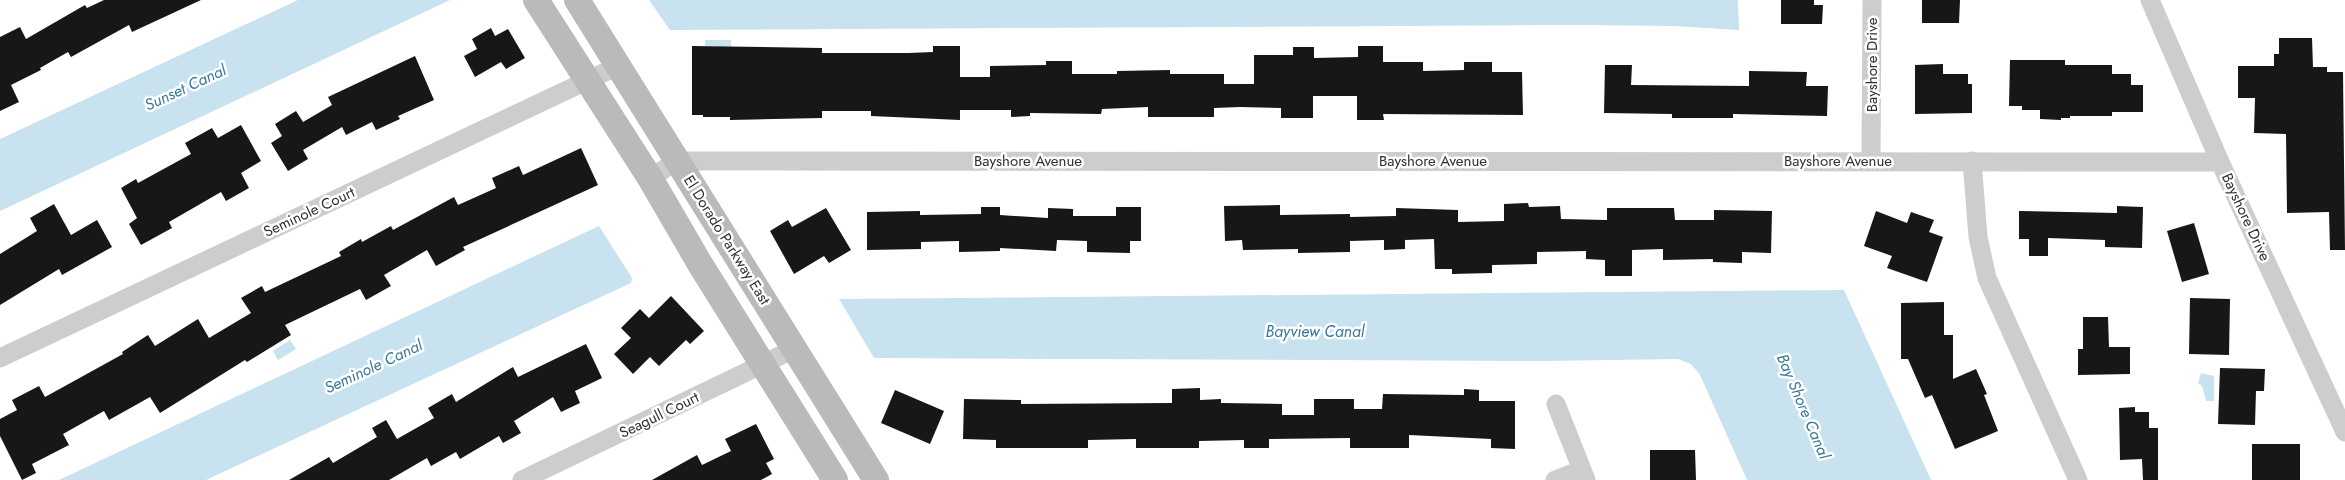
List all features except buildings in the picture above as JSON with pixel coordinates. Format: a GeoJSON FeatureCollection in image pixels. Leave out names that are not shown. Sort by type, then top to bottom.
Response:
{"type":"FeatureCollection","features":[{"type":"Feature","properties":{"kind":"street"},"geometry":{"type":"LineString","coordinates":[[536,0],[650,178],[700,264],[835,480]]}},
{"type":"Feature","properties":{"kind":"street","name":"El Dorado Parkway East"},"geometry":{"type":"LineString","coordinates":[[577,0],[876,480]]}},
{"type":"Feature","properties":{"kind":"street","name":"Bayshore Drive"},"geometry":{"type":"LineString","coordinates":[[1871,161],[1872,0]]}},
{"type":"Feature","properties":{"kind":"street","name":"Bayshore Drive"},"geometry":{"type":"LineString","coordinates":[[2150,0],[2220,162],[2345,432]]}},
{"type":"Feature","properties":{"kind":"street","name":"Seminole Court"},"geometry":{"type":"LineString","coordinates":[[0,358],[588,82],[618,66]]}},
{"type":"Feature","properties":{"kind":"street"},"geometry":{"type":"LineString","coordinates":[[650,178],[678,161]]}},
{"type":"Feature","properties":{"kind":"street","name":"Bayshore Avenue"},"geometry":{"type":"LineString","coordinates":[[678,161],[2220,162]]}},
{"type":"Feature","properties":{"kind":"street"},"geometry":{"type":"LineString","coordinates":[[1972,161],[1978,237],[1987,278],[2078,480]]}},
{"type":"Feature","properties":{"kind":"street","name":"Seagull Court"},"geometry":{"type":"LineString","coordinates":[[522,480],[794,349]]}},
{"type":"Feature","properties":{"kind":"street"},"geometry":{"type":"LineString","coordinates":[[1555,480],[1583,475],[1556,404]]}},
{"type":"Feature","properties":{"kind":"water","name":"Sunset Canal"},"geometry":{"type":"Polygon","coordinates":[[[298,0],[450,0],[0,211],[0,139],[298,0]]]}},
{"type":"Feature","properties":{"kind":"water"},"geometry":{"type":"Polygon","coordinates":[[[649,0],[1738,0],[1739,30],[1673,26],[1579,25],[670,30],[649,0]]]}},
{"type":"Feature","properties":{"kind":"water"},"geometry":{"type":"Polygon","coordinates":[[[705,40],[731,40],[731,59],[717,59],[716,46],[705,46],[705,40]]]}},
{"type":"Feature","properties":{"kind":"water","name":"Seminole Canal"},"geometry":{"type":"Polygon","coordinates":[[[599,226],[632,278],[631,283],[206,480],[59,480],[599,226]]]}},
{"type":"Feature","properties":{"kind":"water"},"geometry":{"type":"Polygon","coordinates":[[[1844,290],[1931,480],[1747,480],[1700,375],[1691,364],[1678,359],[1545,361],[874,358],[839,299],[1844,290]]]}},
{"type":"Feature","properties":{"kind":"water"},"geometry":{"type":"Polygon","coordinates":[[[290,340],[296,349],[278,360],[273,351],[290,340]]]}},
{"type":"Feature","properties":{"kind":"water"},"geometry":{"type":"Polygon","coordinates":[[[2201,373],[2214,376],[2214,401],[2206,401],[2202,386],[2198,383],[2201,373]]]}},
{"type":"Feature","properties":{"kind":"water label","name":"Bayview Canal"},"geometry":{"type":"Point","coordinates":[1315,331]}},
{"type":"Feature","properties":{"kind":"water label","name":"Bay Shore Canal"},"geometry":{"type":"Point","coordinates":[1804,406]}}]}
